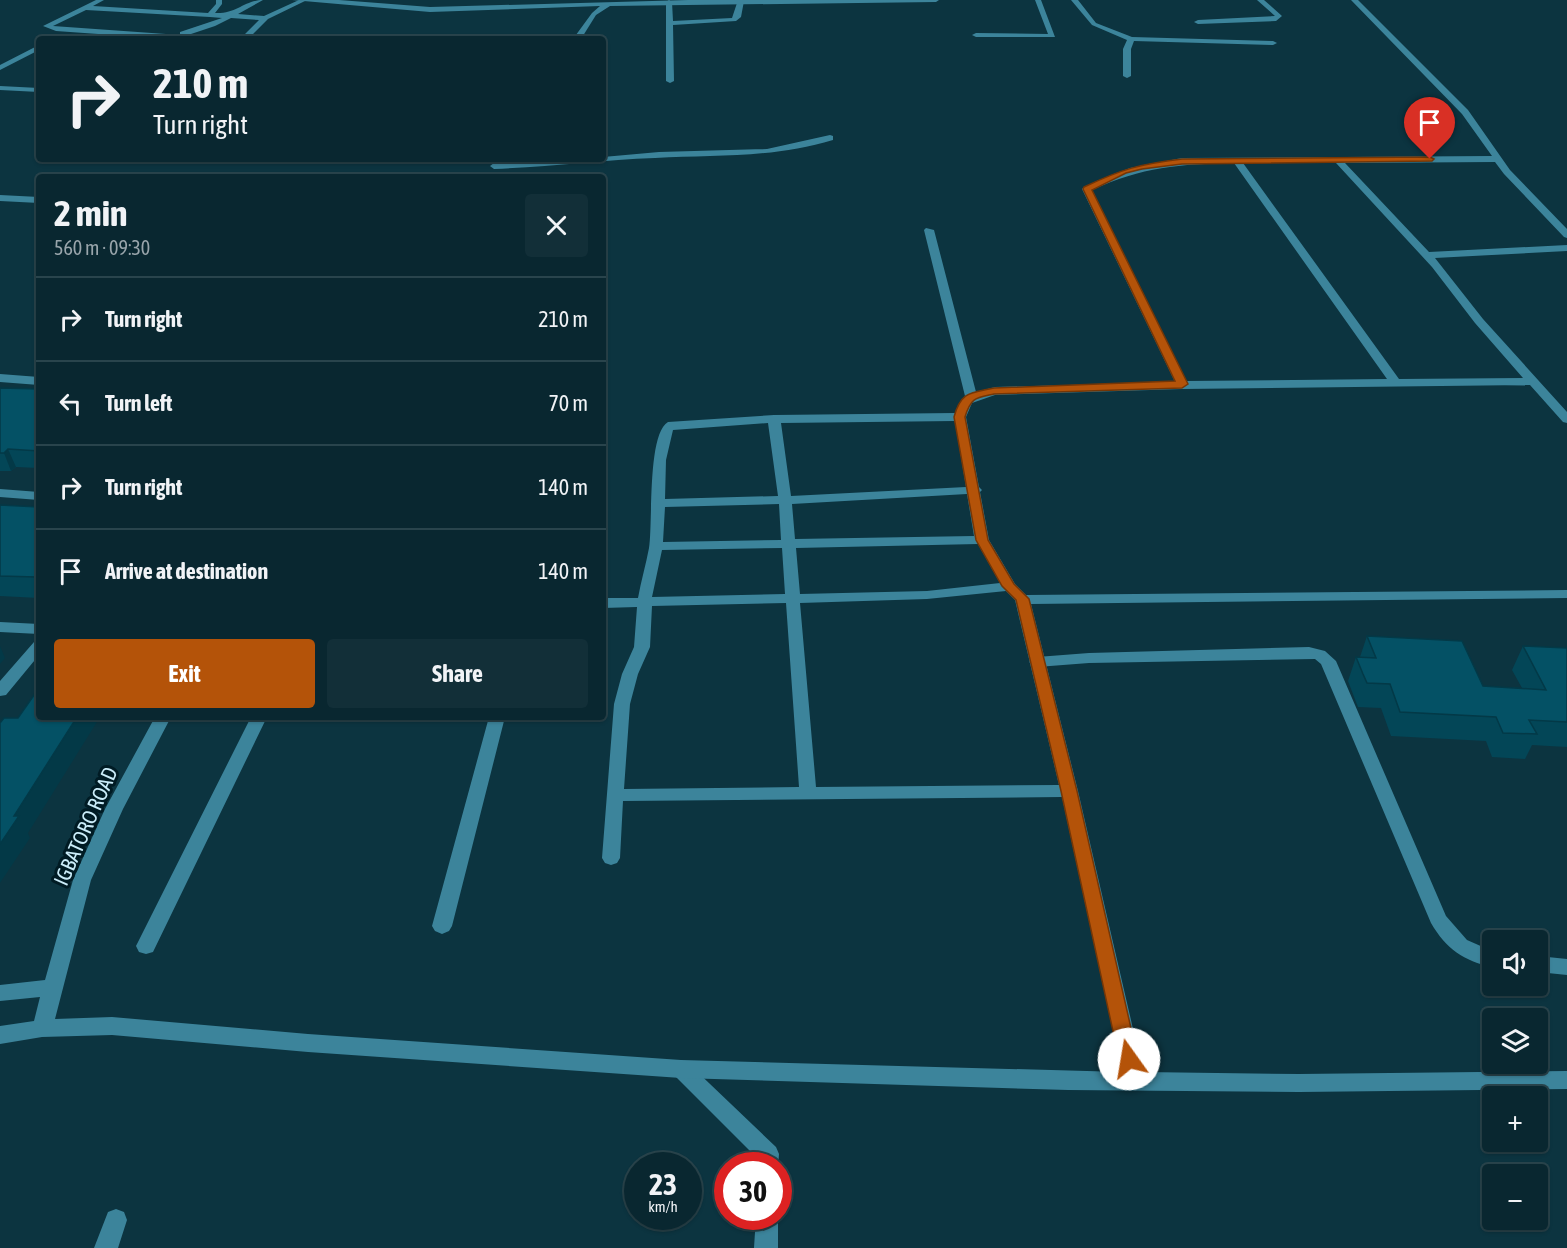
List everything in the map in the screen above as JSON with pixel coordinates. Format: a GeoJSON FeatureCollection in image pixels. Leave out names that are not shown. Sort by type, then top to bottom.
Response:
{"type":"FeatureCollection","features":[{"type":"Feature","properties":{"kind":"street"},"geometry":{"type":"LineString","coordinates":[[101,0],[47,26],[70,30],[156,36]]}},
{"type":"Feature","properties":{"kind":"street"},"geometry":{"type":"LineString","coordinates":[[210,15],[219,4],[219,0]]}},
{"type":"Feature","properties":{"kind":"street"},"geometry":{"type":"LineString","coordinates":[[174,36],[199,30],[229,16],[246,4],[260,0]]}},
{"type":"Feature","properties":{"kind":"street"},"geometry":{"type":"LineString","coordinates":[[250,36],[249,34],[254,26],[299,0],[343,3]]}},
{"type":"Feature","properties":{"kind":"street"},"geometry":{"type":"LineString","coordinates":[[325,0],[392,9],[455,11],[581,2],[608,4],[699,1],[936,0]]}},
{"type":"Feature","properties":{"kind":"street"},"geometry":{"type":"LineString","coordinates":[[976,35],[1052,35],[1038,0]]}},
{"type":"Feature","properties":{"kind":"street"},"geometry":{"type":"LineString","coordinates":[[1074,0],[1094,24],[1131,39],[1273,43]]}},
{"type":"Feature","properties":{"kind":"street"},"geometry":{"type":"LineString","coordinates":[[1198,22],[1268,20],[1279,16],[1260,0]]}},
{"type":"Feature","properties":{"kind":"street"},"geometry":{"type":"LineString","coordinates":[[1354,0],[1465,112],[1498,159],[1567,235]]}},
{"type":"Feature","properties":{"kind":"street"},"geometry":{"type":"LineString","coordinates":[[669,2],[670,81]]}},
{"type":"Feature","properties":{"kind":"street"},"geometry":{"type":"LineString","coordinates":[[670,23],[734,20],[738,17],[741,2]]}},
{"type":"Feature","properties":{"kind":"street"},"geometry":{"type":"LineString","coordinates":[[579,36],[594,14],[608,4]]}},
{"type":"Feature","properties":{"kind":"street"},"geometry":{"type":"LineString","coordinates":[[85,8],[265,18]]}},
{"type":"Feature","properties":{"kind":"street"},"geometry":{"type":"LineString","coordinates":[[59,36],[70,30]]}},
{"type":"Feature","properties":{"kind":"street"},"geometry":{"type":"LineString","coordinates":[[1127,76],[1127,49],[1131,39]]}},
{"type":"Feature","properties":{"kind":"street"},"geometry":{"type":"LineString","coordinates":[[0,68],[36,49]]}},
{"type":"Feature","properties":{"kind":"street"},"geometry":{"type":"LineString","coordinates":[[0,88],[36,90]]}},
{"type":"Feature","properties":{"kind":"street"},"geometry":{"type":"LineString","coordinates":[[606,160],[642,156],[780,152],[803,148],[830,138]]}},
{"type":"Feature","properties":{"kind":"street"},"geometry":{"type":"LineString","coordinates":[[1182,384],[1087,189],[1123,171],[1141,166],[1182,162],[1498,159]]}},
{"type":"Feature","properties":{"kind":"street"},"geometry":{"type":"LineString","coordinates":[[1338,160],[1426,255],[1479,321],[1567,418]]}},
{"type":"Feature","properties":{"kind":"street"},"geometry":{"type":"LineString","coordinates":[[1237,161],[1396,383]]}},
{"type":"Feature","properties":{"kind":"street"},"geometry":{"type":"LineString","coordinates":[[496,162],[584,162]]}},
{"type":"Feature","properties":{"kind":"street"},"geometry":{"type":"LineString","coordinates":[[0,198],[36,200]]}},
{"type":"Feature","properties":{"kind":"street"},"geometry":{"type":"LineString","coordinates":[[929,230],[971,396]]}},
{"type":"Feature","properties":{"kind":"street"},"geometry":{"type":"LineString","coordinates":[[1426,255],[1567,248]]}},
{"type":"Feature","properties":{"kind":"street"},"geometry":{"type":"LineString","coordinates":[[0,378],[36,381]]}},
{"type":"Feature","properties":{"kind":"street"},"geometry":{"type":"LineString","coordinates":[[1134,1081],[1069,791],[1022,599],[1009,586],[982,540],[975,490],[960,417],[964,402],[971,396],[994,391],[1182,384],[1533,381]]}},
{"type":"Feature","properties":{"kind":"street"},"geometry":{"type":"LineString","coordinates":[[611,858],[616,752],[622,704],[630,674],[642,646],[645,624],[644,602],[656,546],[660,460],[667,428],[672,425],[774,419],[960,417]]}},
{"type":"Feature","properties":{"kind":"street"},"geometry":{"type":"LineString","coordinates":[[774,419],[785,500],[808,793]]}},
{"type":"Feature","properties":{"kind":"street"},"geometry":{"type":"LineString","coordinates":[[658,503],[785,500],[975,490]]}},
{"type":"Feature","properties":{"kind":"street"},"geometry":{"type":"LineString","coordinates":[[0,493],[36,496]]}},
{"type":"Feature","properties":{"kind":"street"},"geometry":{"type":"LineString","coordinates":[[656,546],[982,540]]}},
{"type":"Feature","properties":{"kind":"street"},"geometry":{"type":"LineString","coordinates":[[606,603],[927,595],[1009,586]]}},
{"type":"Feature","properties":{"kind":"street"},"geometry":{"type":"LineString","coordinates":[[1022,599],[1567,594]]}},
{"type":"Feature","properties":{"kind":"street"},"geometry":{"type":"LineString","coordinates":[[0,627],[36,629]]}},
{"type":"Feature","properties":{"kind":"street"},"geometry":{"type":"LineString","coordinates":[[0,691],[36,649]]}},
{"type":"Feature","properties":{"kind":"street"},"geometry":{"type":"LineString","coordinates":[[1037,662],[1089,658],[1308,652],[1320,655],[1328,661],[1438,918],[1450,939],[1473,955],[1482,957]]}},
{"type":"Feature","properties":{"kind":"street","name":"IGBATORO ROAD"},"geometry":{"type":"LineString","coordinates":[[42,1028],[82,880],[114,809],[161,720]]}},
{"type":"Feature","properties":{"kind":"street"},"geometry":{"type":"LineString","coordinates":[[146,946],[258,720]]}},
{"type":"Feature","properties":{"kind":"street"},"geometry":{"type":"LineString","coordinates":[[442,926],[496,720]]}},
{"type":"Feature","properties":{"kind":"street"},"geometry":{"type":"LineString","coordinates":[[615,795],[1069,791]]}},
{"type":"Feature","properties":{"kind":"street"},"geometry":{"type":"LineString","coordinates":[[1548,965],[1567,966]]}},
{"type":"Feature","properties":{"kind":"street"},"geometry":{"type":"LineString","coordinates":[[0,993],[54,987]]}},
{"type":"Feature","properties":{"kind":"street"},"geometry":{"type":"LineString","coordinates":[[0,1035],[42,1028],[112,1026],[319,1044],[681,1069],[1134,1081],[1299,1083],[1567,1080]]}},
{"type":"Feature","properties":{"kind":"street"},"geometry":{"type":"LineString","coordinates":[[681,1069],[766,1152]]}},
{"type":"Feature","properties":{"kind":"street"},"geometry":{"type":"LineString","coordinates":[[106,1248],[116,1220]]}},
{"type":"Feature","properties":{"kind":"street"},"geometry":{"type":"LineString","coordinates":[[766,1248],[767,1230]]}},
{"type":"Feature","properties":{"kind":"building"},"geometry":{"type":"Polygon","coordinates":[[[0,388],[36,389],[36,451],[8,449],[0,453],[0,388]]]}},
{"type":"Feature","properties":{"kind":"building"},"geometry":{"type":"Polygon","coordinates":[[[0,505],[36,507],[36,577],[0,576],[0,505]]]}},
{"type":"Feature","properties":{"kind":"building"},"geometry":{"type":"Polygon","coordinates":[[[1367,636],[1462,641],[1483,686],[1546,690],[1523,646],[1567,648],[1567,722],[1529,720],[1537,734],[1503,733],[1496,717],[1400,712],[1390,684],[1367,683],[1363,674],[1356,657],[1376,658],[1367,636]]]}},
{"type":"Feature","properties":{"kind":"building"},"geometry":{"type":"Polygon","coordinates":[[[36,692],[36,720],[75,720],[14,816],[19,816],[0,844],[0,723],[4,718],[18,718],[36,692]]]}},
{"type":"Feature","properties":{"kind":"route"},"geometry":{"type":"LineString","coordinates":[[1129,1059],[1069,791],[1022,599],[1009,586],[982,540],[975,490],[960,417],[964,402],[971,396],[994,391],[1182,384],[1087,189],[1123,171],[1141,166],[1182,162],[1430,159]]}}]}
